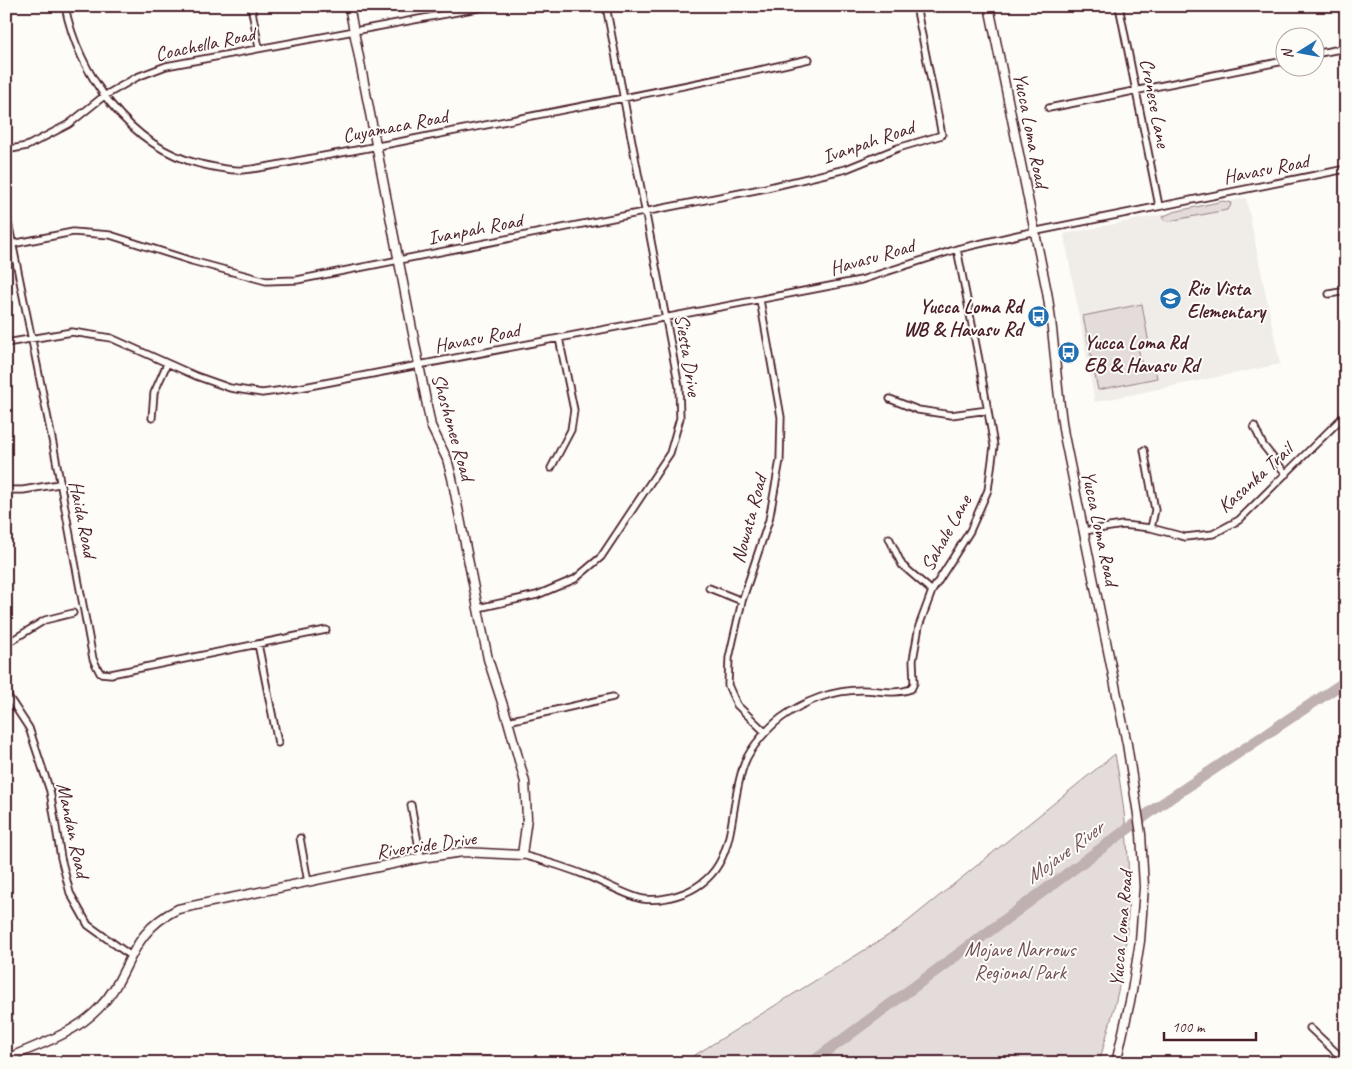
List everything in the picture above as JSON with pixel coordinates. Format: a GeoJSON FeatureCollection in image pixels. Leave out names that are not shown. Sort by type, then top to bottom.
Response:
{"type":"FeatureCollection","features":[{"type":"Feature","properties":{"kind":"street","name":"Cuyamaca Road"},"geometry":{"type":"LineString","coordinates":[[65,6],[78,52],[104,96],[133,129],[172,154],[200,164],[240,170],[376,146],[723,79],[810,59]]}},
{"type":"Feature","properties":{"kind":"street"},"geometry":{"type":"LineString","coordinates":[[251,6],[259,48]]}},
{"type":"Feature","properties":{"kind":"street","name":"Shoshonee Road"},"geometry":{"type":"LineString","coordinates":[[349,6],[431,426],[447,459],[488,659],[525,782],[527,818],[522,855]]}},
{"type":"Feature","properties":{"kind":"street","name":"Coachella Road"},"geometry":{"type":"LineString","coordinates":[[6,150],[27,146],[70,124],[104,96],[137,77],[166,66],[489,6]]}},
{"type":"Feature","properties":{"kind":"street","name":"Siesta Drive"},"geometry":{"type":"LineString","coordinates":[[478,608],[537,596],[575,580],[601,557],[670,453],[680,418],[680,387],[606,6]]}},
{"type":"Feature","properties":{"kind":"street","name":"Ivanpah Road"},"geometry":{"type":"LineString","coordinates":[[12,244],[73,232],[110,235],[192,261],[266,281],[296,280],[766,188],[846,169],[898,148],[942,135],[916,6]]}},
{"type":"Feature","properties":{"kind":"street","name":"Yucca Loma Road"},"geometry":{"type":"LineString","coordinates":[[989,6],[1054,333],[1059,406],[1134,783],[1140,825],[1143,863],[1142,910],[1136,972],[1114,1061]]}},
{"type":"Feature","properties":{"kind":"street","name":"Cronese Lane"},"geometry":{"type":"LineString","coordinates":[[1119,6],[1159,206]]}},
{"type":"Feature","properties":{"kind":"street"},"geometry":{"type":"LineString","coordinates":[[1324,52],[1346,48]]}},
{"type":"Feature","properties":{"kind":"street"},"geometry":{"type":"LineString","coordinates":[[1049,108],[1274,63]]}},
{"type":"Feature","properties":{"kind":"street","name":"Havasu Road"},"geometry":{"type":"LineString","coordinates":[[6,343],[72,332],[111,338],[168,364],[230,388],[262,393],[418,366],[861,280],[957,249],[1035,231],[1346,169]]}},
{"type":"Feature","properties":{"kind":"street","name":"Haida Road"},"geometry":{"type":"LineString","coordinates":[[6,212],[92,659],[100,673],[111,674],[326,630]]}},
{"type":"Feature","properties":{"kind":"street","name":"Sahale Lane"},"geometry":{"type":"LineString","coordinates":[[911,689],[914,683],[913,660],[918,626],[932,591],[970,531],[988,490],[994,446],[957,249]]}},
{"type":"Feature","properties":{"kind":"street"},"geometry":{"type":"LineString","coordinates":[[1329,294],[1346,291]]}},
{"type":"Feature","properties":{"kind":"street","name":"Nowata Road"},"geometry":{"type":"LineString","coordinates":[[760,300],[781,417],[780,460],[769,520],[742,601],[729,658],[728,685],[737,705],[765,732]]}},
{"type":"Feature","properties":{"kind":"street"},"geometry":{"type":"LineString","coordinates":[[550,468],[571,430],[574,410],[558,338]]}},
{"type":"Feature","properties":{"kind":"street"},"geometry":{"type":"LineString","coordinates":[[152,418],[154,393],[168,364]]}},
{"type":"Feature","properties":{"kind":"street"},"geometry":{"type":"LineString","coordinates":[[890,399],[918,410],[951,415],[988,410]]}},
{"type":"Feature","properties":{"kind":"street","name":"Kasanka Trail"},"geometry":{"type":"LineString","coordinates":[[1084,531],[1123,525],[1151,528],[1185,537],[1213,534],[1239,520],[1346,414]]}},
{"type":"Feature","properties":{"kind":"street"},"geometry":{"type":"LineString","coordinates":[[1254,426],[1263,446],[1286,474]]}},
{"type":"Feature","properties":{"kind":"street"},"geometry":{"type":"LineString","coordinates":[[1144,450],[1155,510],[1151,528]]}},
{"type":"Feature","properties":{"kind":"street"},"geometry":{"type":"LineString","coordinates":[[6,490],[23,490],[59,484]]}},
{"type":"Feature","properties":{"kind":"street"},"geometry":{"type":"LineString","coordinates":[[889,538],[902,565],[932,591]]}},
{"type":"Feature","properties":{"kind":"street"},"geometry":{"type":"LineString","coordinates":[[709,588],[742,601]]}},
{"type":"Feature","properties":{"kind":"street"},"geometry":{"type":"LineString","coordinates":[[6,644],[45,620],[73,613]]}},
{"type":"Feature","properties":{"kind":"street"},"geometry":{"type":"LineString","coordinates":[[258,644],[278,743]]}},
{"type":"Feature","properties":{"kind":"street","name":"Riverside Drive"},"geometry":{"type":"LineString","coordinates":[[6,1059],[69,1030],[89,1017],[105,1001],[140,939],[165,915],[178,909],[421,858],[463,852],[522,855],[578,873],[643,899],[670,898],[694,889],[715,870],[727,847],[736,795],[745,761],[765,732],[781,718],[810,700],[862,690],[902,692],[911,689]]}},
{"type":"Feature","properties":{"kind":"street","name":"Mandan Road"},"geometry":{"type":"LineString","coordinates":[[6,693],[29,728],[50,791],[70,892],[88,925],[131,956]]}},
{"type":"Feature","properties":{"kind":"street"},"geometry":{"type":"LineString","coordinates":[[508,721],[613,697]]}},
{"type":"Feature","properties":{"kind":"street"},"geometry":{"type":"LineString","coordinates":[[411,805],[421,858]]}},
{"type":"Feature","properties":{"kind":"street"},"geometry":{"type":"LineString","coordinates":[[300,838],[308,882]]}},
{"type":"Feature","properties":{"kind":"street"},"geometry":{"type":"LineString","coordinates":[[1310,1028],[1342,1058]]}},
{"type":"Feature","properties":{"kind":"shaded area","name":"Rio Vista Elementary"},"geometry":{"type":"Polygon","coordinates":[[[1246,198],[1280,364],[1095,402],[1064,234],[1246,198]]]}},
{"type":"Feature","properties":{"kind":"green space"},"geometry":{"type":"Polygon","coordinates":[[[1223,201],[1231,203],[1227,210],[1169,221],[1164,220],[1162,217],[1173,212],[1223,201]]]}},
{"type":"Feature","properties":{"kind":"green space"},"geometry":{"type":"Polygon","coordinates":[[[1142,304],[1149,344],[1138,347],[1143,371],[1155,369],[1157,378],[1098,390],[1083,316],[1142,304]]]}},
{"type":"Feature","properties":{"kind":"green space","name":"Mojave Narrows Regional Park"},"geometry":{"type":"Polygon","coordinates":[[[1115,754],[1127,839],[1128,924],[1118,991],[1099,1063],[439,1063],[446,1056],[687,1060],[897,930],[1115,754]]]}},
{"type":"Feature","properties":{"kind":"waterway","name":"Mojave River"},"geometry":{"type":"LineString","coordinates":[[811,1063],[1160,805],[1346,681]]}},
{"type":"Feature","properties":{"kind":"place","name":"Rio Vista Elementary"},"geometry":{"type":"Point","coordinates":[1171,299]}},
{"type":"Feature","properties":{"kind":"place","name":"Yucca Loma Rd WB & Havasu Rd"},"geometry":{"type":"Point","coordinates":[1038,317]}},
{"type":"Feature","properties":{"kind":"place","name":"Yucca Loma Rd EB & Havasu Rd"},"geometry":{"type":"Point","coordinates":[1068,353]}}]}
